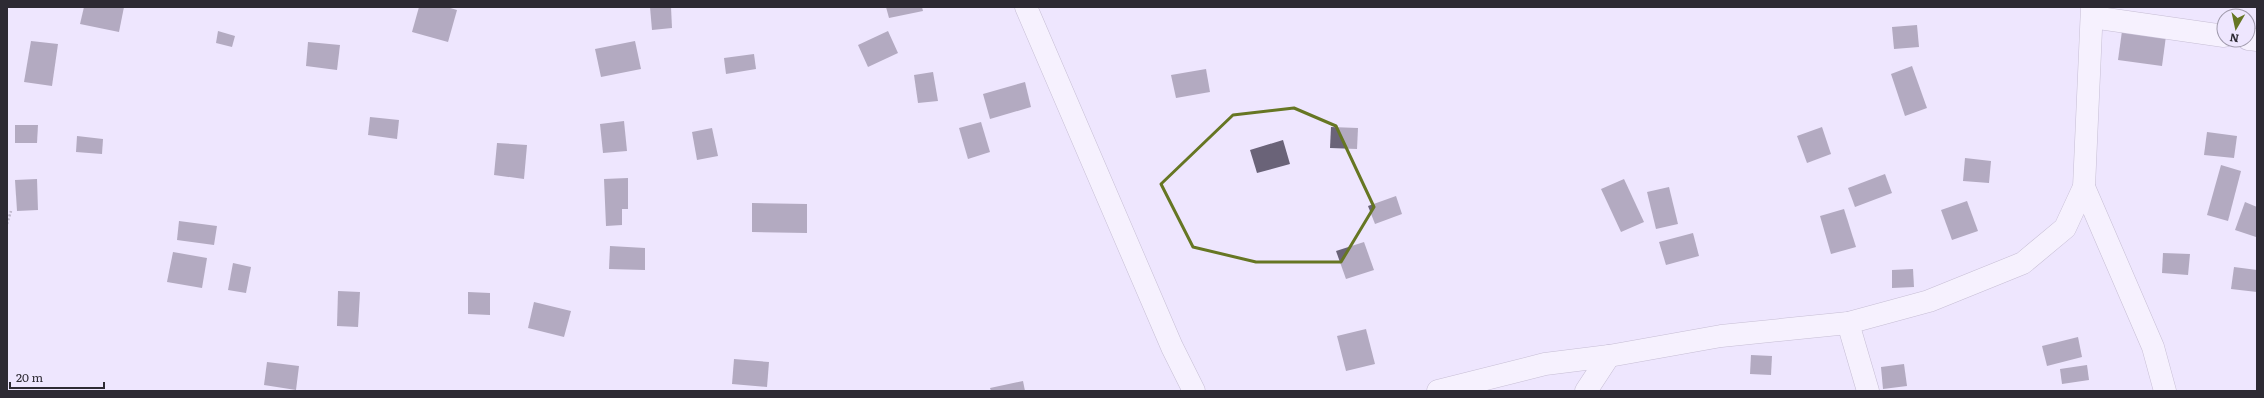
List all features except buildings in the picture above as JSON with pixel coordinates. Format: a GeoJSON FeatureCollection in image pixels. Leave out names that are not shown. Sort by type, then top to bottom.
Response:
{"type":"FeatureCollection","features":[{"type":"Feature","properties":{"kind":"street"},"geometry":{"type":"LineString","coordinates":[[1026,7],[1172,347],[1194,391]]}},
{"type":"Feature","properties":{"kind":"street"},"geometry":{"type":"LineString","coordinates":[[1438,391],[1545,364],[1609,356],[1721,336],[1848,323],[1929,301],[2022,263],[2065,228],[2084,187],[2092,12],[2216,35]]}},
{"type":"Feature","properties":{"kind":"street"},"geometry":{"type":"LineString","coordinates":[[2084,187],[2153,347],[2165,391]]}},
{"type":"Feature","properties":{"kind":"street"},"geometry":{"type":"LineString","coordinates":[[1848,323],[1868,391]]}},
{"type":"Feature","properties":{"kind":"street"},"geometry":{"type":"LineString","coordinates":[[1586,391],[1609,356]]}},
{"type":"Feature","properties":{"kind":"path"},"geometry":{"type":"LineString","coordinates":[[7,224],[11,211]]}},
{"type":"Feature","properties":{"kind":"highlighted area"},"geometry":{"type":"Polygon","coordinates":[[[1294,108],[1336,126],[1374,207],[1341,262],[1256,262],[1193,247],[1161,184],[1233,115],[1294,108]]]}}]}
